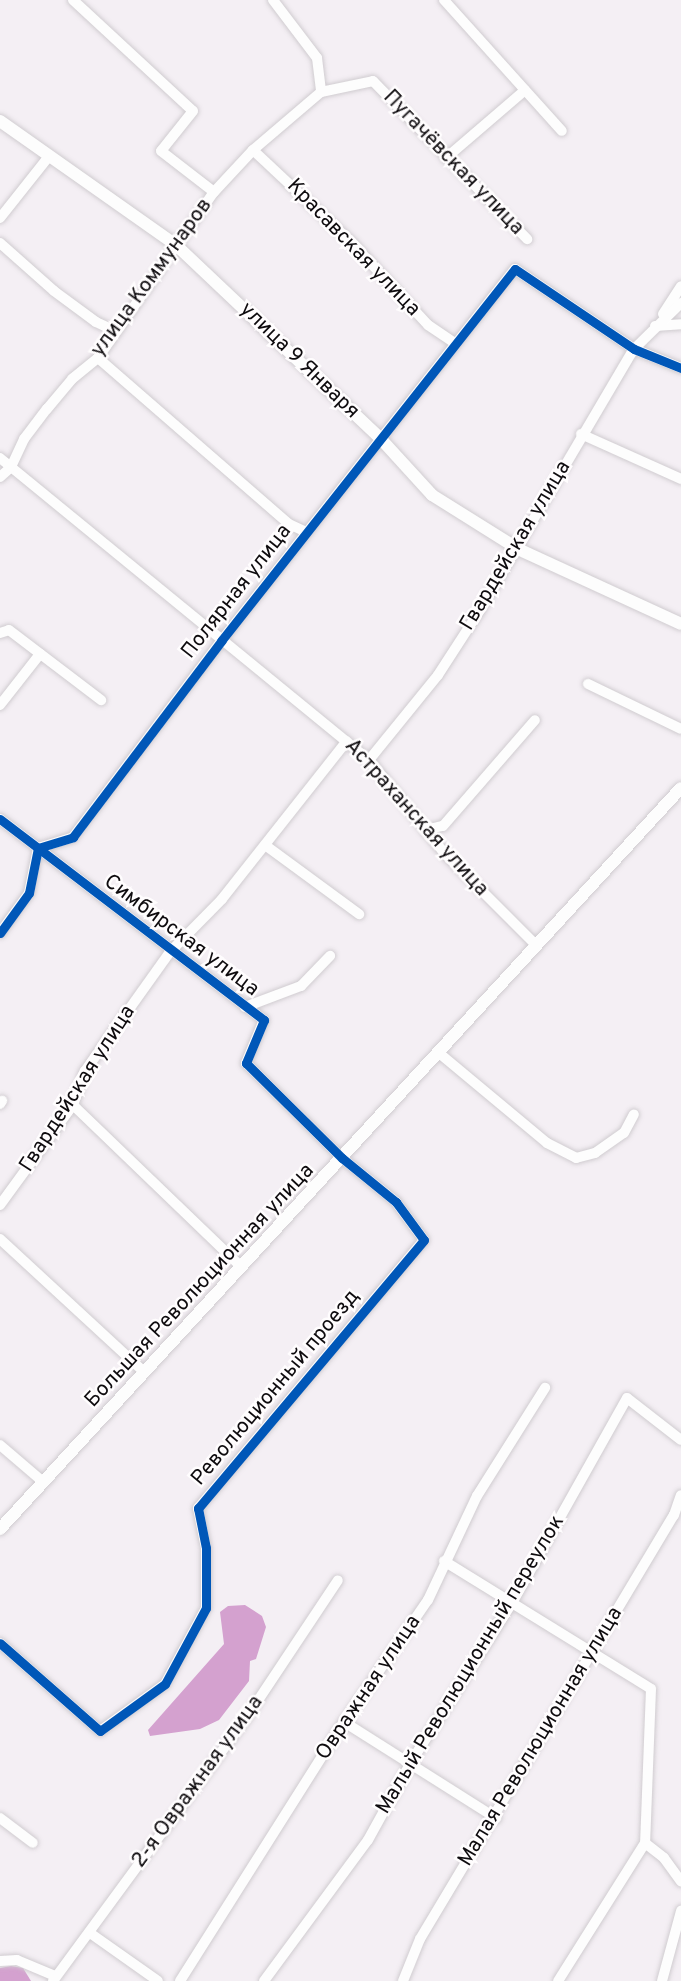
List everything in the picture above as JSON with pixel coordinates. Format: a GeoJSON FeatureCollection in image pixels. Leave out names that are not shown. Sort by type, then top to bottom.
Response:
{"type":"FeatureCollection","features":[{"type":"Feature","properties":{"kind":"street"},"geometry":{"type":"LineString","coordinates":[[73,0],[192,111],[161,151],[214,192]]}},
{"type":"Feature","properties":{"kind":"street"},"geometry":{"type":"LineString","coordinates":[[273,0],[317,58],[321,92]]}},
{"type":"Feature","properties":{"kind":"street"},"geometry":{"type":"LineString","coordinates":[[444,0],[562,131]]}},
{"type":"Feature","properties":{"kind":"street","name":"Пугачёвская улица"},"geometry":{"type":"LineString","coordinates":[[321,92],[373,81],[527,239]]}},
{"type":"Feature","properties":{"kind":"street"},"geometry":{"type":"LineString","coordinates":[[446,158],[525,90]]}},
{"type":"Feature","properties":{"kind":"street","name":"улица Коммунаров"},"geometry":{"type":"LineString","coordinates":[[0,477],[11,467],[24,439],[47,409],[72,379],[98,358],[214,192],[253,150],[321,92]]}},
{"type":"Feature","properties":{"kind":"street","name":"улица 9 Января"},"geometry":{"type":"LineString","coordinates":[[0,121],[176,244],[380,438],[432,495],[518,549],[681,624]]}},
{"type":"Feature","properties":{"kind":"street","name":"Красавская улица"},"geometry":{"type":"LineString","coordinates":[[253,150],[354,244],[428,325],[455,344]]}},
{"type":"Feature","properties":{"kind":"street"},"geometry":{"type":"LineString","coordinates":[[0,218],[50,155]]}},
{"type":"Feature","properties":{"kind":"street"},"geometry":{"type":"LineString","coordinates":[[0,243],[54,291],[96,322],[116,331]]}},
{"type":"Feature","properties":{"kind":"street","name":"Пугачёвская улица"},"geometry":{"type":"LineString","coordinates":[[515,269],[634,349],[681,368]]}},
{"type":"Feature","properties":{"kind":"street","name":"Полярная улица"},"geometry":{"type":"LineString","coordinates":[[38,848],[73,837],[221,640],[515,269]]}},
{"type":"Feature","properties":{"kind":"street"},"geometry":{"type":"LineString","coordinates":[[655,326],[681,286]]}},
{"type":"Feature","properties":{"kind":"street"},"geometry":{"type":"LineString","coordinates":[[655,326],[681,303]]}},
{"type":"Feature","properties":{"kind":"street"},"geometry":{"type":"LineString","coordinates":[[655,326],[681,324]]}},
{"type":"Feature","properties":{"kind":"street","name":"Гвардейская улица"},"geometry":{"type":"LineString","coordinates":[[369,760],[438,675],[518,549],[581,434],[634,349],[655,326]]}},
{"type":"Feature","properties":{"kind":"street"},"geometry":{"type":"LineString","coordinates":[[98,358],[289,524],[306,532]]}},
{"type":"Feature","properties":{"kind":"street"},"geometry":{"type":"LineString","coordinates":[[581,434],[681,479]]}},
{"type":"Feature","properties":{"kind":"street","name":"Астраханская улица"},"geometry":{"type":"LineString","coordinates":[[0,458],[369,760],[425,830],[536,945]]}},
{"type":"Feature","properties":{"kind":"street"},"geometry":{"type":"LineString","coordinates":[[0,633],[9,630],[101,700]]}},
{"type":"Feature","properties":{"kind":"street"},"geometry":{"type":"LineString","coordinates":[[0,705],[40,654]]}},
{"type":"Feature","properties":{"kind":"street"},"geometry":{"type":"LineString","coordinates":[[588,684],[681,729]]}},
{"type":"Feature","properties":{"kind":"street"},"geometry":{"type":"LineString","coordinates":[[425,830],[443,826],[536,720]]}},
{"type":"Feature","properties":{"kind":"street","name":"Гвардейская улица"},"geometry":{"type":"LineString","coordinates":[[0,1205],[73,1105],[85,1071],[170,952],[265,845],[347,741]]}},
{"type":"Feature","properties":{"kind":"street","name":"Большая Революционная улица"},"geometry":{"type":"LineString","coordinates":[[0,1529],[145,1373],[239,1265],[342,1158],[681,788]]}},
{"type":"Feature","properties":{"kind":"street","name":"Симбирская улица"},"geometry":{"type":"LineString","coordinates":[[0,819],[170,952],[264,1020],[246,1063],[342,1158]]}},
{"type":"Feature","properties":{"kind":"street"},"geometry":{"type":"LineString","coordinates":[[265,845],[359,914]]}},
{"type":"Feature","properties":{"kind":"street"},"geometry":{"type":"LineString","coordinates":[[0,933],[29,893],[38,848]]}},
{"type":"Feature","properties":{"kind":"street","name":"Симбирская улица"},"geometry":{"type":"LineString","coordinates":[[245,1007],[301,986],[330,956]]}},
{"type":"Feature","properties":{"kind":"street"},"geometry":{"type":"LineString","coordinates":[[439,1052],[547,1143],[576,1158],[594,1153],[624,1133],[634,1114]]}},
{"type":"Feature","properties":{"kind":"street"},"geometry":{"type":"LineString","coordinates":[[73,1105],[239,1265]]}},
{"type":"Feature","properties":{"kind":"street","name":"Революционный проезд"},"geometry":{"type":"LineString","coordinates":[[0,1643],[100,1731],[164,1684],[206,1608],[206,1548],[198,1508],[424,1240],[396,1202],[342,1158]]}},
{"type":"Feature","properties":{"kind":"street"},"geometry":{"type":"LineString","coordinates":[[0,1240],[145,1373]]}},
{"type":"Feature","properties":{"kind":"street","name":"Овражная улица"},"geometry":{"type":"LineString","coordinates":[[180,1981],[344,1721],[428,1601],[444,1561],[477,1496],[545,1388]]}},
{"type":"Feature","properties":{"kind":"street","name":"Малый Революционный переулок"},"geometry":{"type":"LineString","coordinates":[[264,1981],[368,1840],[411,1762],[512,1602],[627,1398],[681,1440]]}},
{"type":"Feature","properties":{"kind":"street"},"geometry":{"type":"LineString","coordinates":[[0,1445],[42,1481]]}},
{"type":"Feature","properties":{"kind":"street","name":"Малая Революционная улица"},"geometry":{"type":"LineString","coordinates":[[403,1981],[420,1939],[496,1818],[590,1653],[674,1515],[681,1495]]}},
{"type":"Feature","properties":{"kind":"street"},"geometry":{"type":"LineString","coordinates":[[444,1561],[651,1689],[645,1843],[558,1981]]}},
{"type":"Feature","properties":{"kind":"street","name":"2-я Овражная улица"},"geometry":{"type":"LineString","coordinates":[[54,1979],[247,1717],[338,1580]]}},
{"type":"Feature","properties":{"kind":"street"},"geometry":{"type":"LineString","coordinates":[[344,1721],[496,1818]]}},
{"type":"Feature","properties":{"kind":"street"},"geometry":{"type":"LineString","coordinates":[[0,1818],[33,1843]]}},
{"type":"Feature","properties":{"kind":"street"},"geometry":{"type":"LineString","coordinates":[[645,1843],[664,1858],[681,1881]]}},
{"type":"Feature","properties":{"kind":"street"},"geometry":{"type":"LineString","coordinates":[[662,1981],[681,1912]]}},
{"type":"Feature","properties":{"kind":"street"},"geometry":{"type":"LineString","coordinates":[[90,1933],[158,1981]]}},
{"type":"Feature","properties":{"kind":"street"},"geometry":{"type":"LineString","coordinates":[[0,1961],[17,1960],[54,1979]]}},
{"type":"Feature","properties":{"kind":"shaded area"},"geometry":{"type":"Polygon","coordinates":[[[245,1605],[262,1616],[266,1627],[256,1659],[250,1661],[249,1681],[219,1720],[200,1729],[150,1736],[148,1730],[224,1644],[220,1612],[228,1606],[245,1605]]]}},
{"type":"Feature","properties":{"kind":"shaded area"},"geometry":{"type":"Polygon","coordinates":[[[0,1968],[23,1968],[31,1981],[0,1981],[0,1968]]]}},
{"type":"Feature","properties":{"kind":"cycle path"},"geometry":{"type":"LineString","coordinates":[[0,933],[29,893],[38,848],[73,837],[221,641],[515,269],[634,349],[681,368]]}},
{"type":"Feature","properties":{"kind":"cycle path"},"geometry":{"type":"LineString","coordinates":[[0,819],[264,1020],[246,1063],[342,1158],[396,1202],[424,1240],[198,1508],[206,1548],[206,1608],[165,1684],[100,1731],[0,1643]]}}]}
